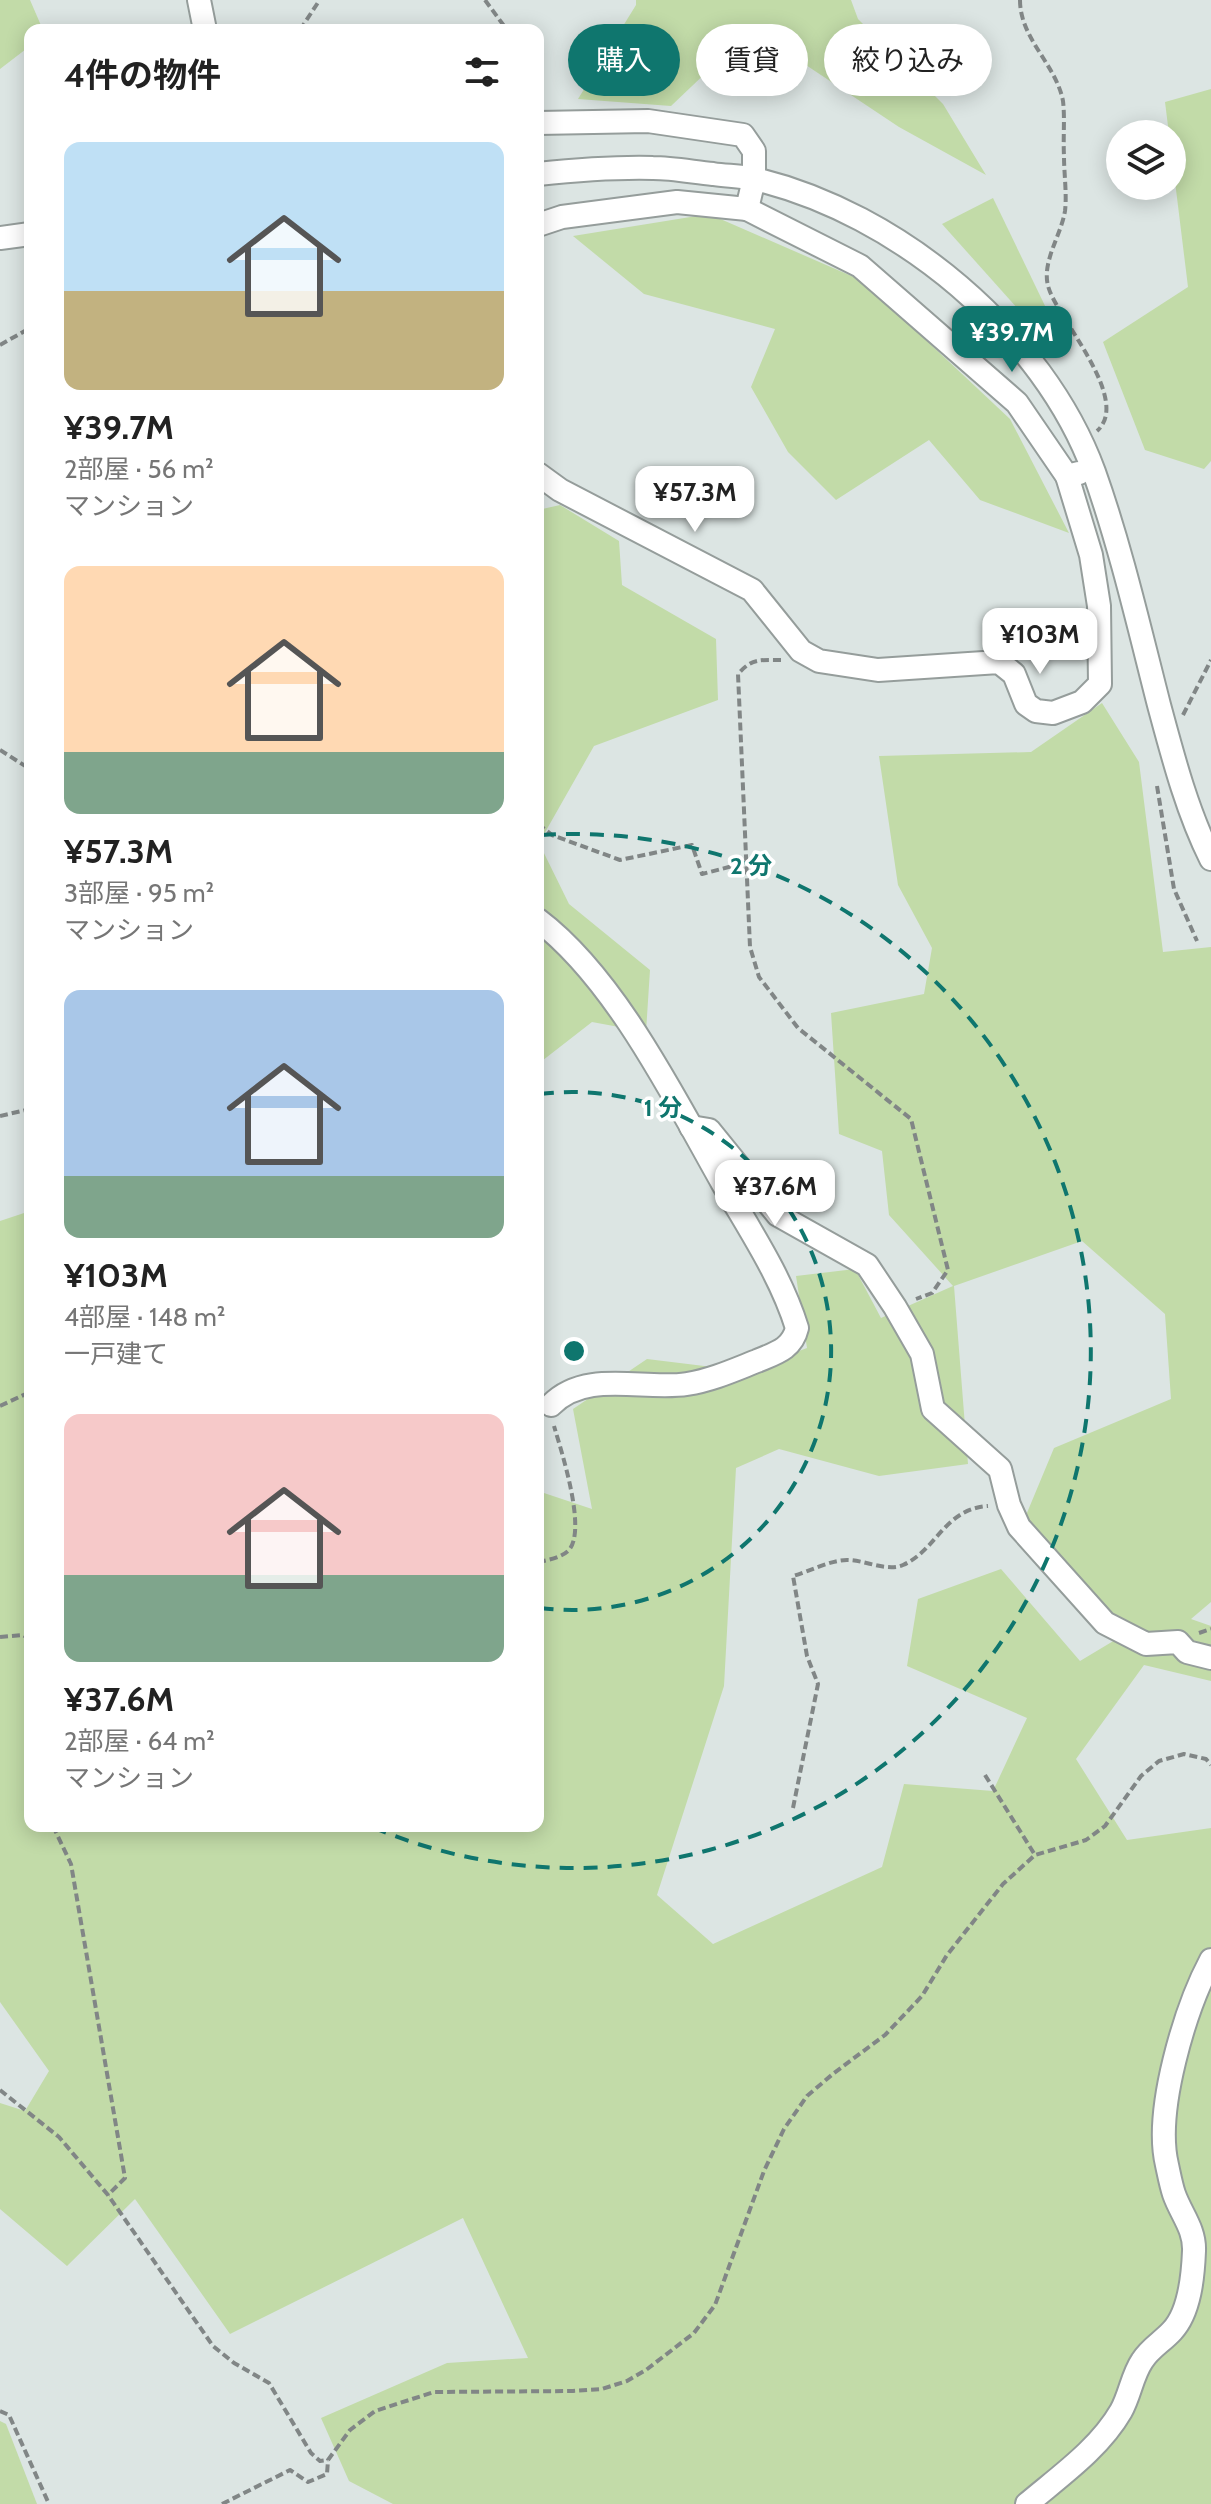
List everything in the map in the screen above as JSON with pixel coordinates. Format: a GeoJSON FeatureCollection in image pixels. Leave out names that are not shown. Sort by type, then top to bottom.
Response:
{"type":"FeatureCollection","features":[{"type":"Feature","properties":{"kind":"street"},"geometry":{"type":"LineString","coordinates":[[199,0],[204,24]]}},
{"type":"Feature","properties":{"kind":"street"},"geometry":{"type":"LineString","coordinates":[[544,123],[648,121],[743,135],[754,151],[754,179],[747,209]]}},
{"type":"Feature","properties":{"kind":"street"},"geometry":{"type":"LineString","coordinates":[[544,174],[654,168],[754,179],[835,206],[912,249],[957,283],[1015,339],[1057,397],[1093,471],[1115,536],[1171,748],[1198,833],[1211,859]]}},
{"type":"Feature","properties":{"kind":"street"},"geometry":{"type":"LineString","coordinates":[[544,223],[562,217],[677,202],[747,209],[860,266],[1017,403],[1067,476],[1091,555],[1099,606],[1100,684],[1082,702],[1053,713],[1036,711],[1026,704],[1014,674],[999,662],[878,670],[819,661],[801,651],[752,590],[560,490],[544,478]]}},
{"type":"Feature","properties":{"kind":"street"},"geometry":{"type":"LineString","coordinates":[[0,238],[24,235]]}},
{"type":"Feature","properties":{"kind":"street"},"geometry":{"type":"LineString","coordinates":[[1067,476],[1093,471]]}},
{"type":"Feature","properties":{"kind":"street"},"geometry":{"type":"LineString","coordinates":[[544,925],[598,979],[643,1046],[771,1268],[797,1328],[795,1338],[785,1349],[722,1375],[685,1384],[605,1384],[576,1389],[559,1397],[551,1405]]}},
{"type":"Feature","properties":{"kind":"street"},"geometry":{"type":"LineString","coordinates":[[691,1127],[709,1130],[778,1215],[867,1265],[922,1354],[933,1409],[1000,1469],[1009,1505],[1019,1527],[1105,1623],[1146,1644],[1178,1642],[1187,1652],[1211,1658]]}},
{"type":"Feature","properties":{"kind":"street"},"geometry":{"type":"LineString","coordinates":[[1027,2504],[1108,2432],[1123,2408],[1135,2372],[1147,2353],[1174,2330],[1186,2308],[1194,2248],[1190,2226],[1174,2195],[1164,2152],[1167,2088],[1200,1981],[1211,1960]]}},
{"type":"Feature","properties":{"kind":"path"},"geometry":{"type":"LineString","coordinates":[[485,0],[503,24]]}},
{"type":"Feature","properties":{"kind":"path"},"geometry":{"type":"LineString","coordinates":[[1020,0],[1028,34],[1054,74],[1062,100],[1065,211],[1047,274],[1049,289],[1094,365],[1107,407],[1101,428],[1081,443]]}},
{"type":"Feature","properties":{"kind":"path"},"geometry":{"type":"LineString","coordinates":[[304,24],[319,1]]}},
{"type":"Feature","properties":{"kind":"path"},"geometry":{"type":"LineString","coordinates":[[0,345],[24,331]]}},
{"type":"Feature","properties":{"kind":"path"},"geometry":{"type":"LineString","coordinates":[[801,651],[788,660],[758,660],[747,664],[738,674],[750,947],[759,977],[798,1028],[911,1119],[948,1270],[932,1293],[895,1307]]}},
{"type":"Feature","properties":{"kind":"path"},"geometry":{"type":"LineString","coordinates":[[1197,941],[1174,889],[1156,775],[1211,660]]}},
{"type":"Feature","properties":{"kind":"path"},"geometry":{"type":"LineString","coordinates":[[0,750],[24,765]]}},
{"type":"Feature","properties":{"kind":"path"},"geometry":{"type":"LineString","coordinates":[[544,829],[552,835],[620,860],[692,845],[702,874],[748,862]]}},
{"type":"Feature","properties":{"kind":"path"},"geometry":{"type":"LineString","coordinates":[[0,1116],[24,1110]]}},
{"type":"Feature","properties":{"kind":"path"},"geometry":{"type":"LineString","coordinates":[[0,1406],[24,1395]]}},
{"type":"Feature","properties":{"kind":"path"},"geometry":{"type":"LineString","coordinates":[[544,1561],[570,1550],[574,1538],[572,1490],[551,1418],[551,1405]]}},
{"type":"Feature","properties":{"kind":"path"},"geometry":{"type":"LineString","coordinates":[[793,1808],[818,1684],[807,1656],[793,1576],[845,1560],[898,1567],[917,1559],[950,1520],[976,1507],[1009,1505]]}},
{"type":"Feature","properties":{"kind":"path"},"geometry":{"type":"LineString","coordinates":[[0,1637],[24,1636]]}},
{"type":"Feature","properties":{"kind":"path"},"geometry":{"type":"LineString","coordinates":[[222,2504],[290,2470],[308,2482],[327,2474],[328,2460],[350,2430],[375,2411],[434,2392],[602,2389],[627,2381],[646,2370],[694,2333],[715,2305],[764,2171],[784,2129],[807,2096],[885,2035],[922,1996],[947,1955],[1003,1884],[1035,1855],[1086,1840],[1105,1826],[1141,1776],[1159,1761],[1184,1754],[1206,1759],[1211,1765]]}},
{"type":"Feature","properties":{"kind":"path"},"geometry":{"type":"LineString","coordinates":[[985,1775],[1035,1855]]}},
{"type":"Feature","properties":{"kind":"path"},"geometry":{"type":"LineString","coordinates":[[56,1832],[71,1864],[125,2178],[108,2195]]}},
{"type":"Feature","properties":{"kind":"path"},"geometry":{"type":"LineString","coordinates":[[0,2090],[59,2137],[108,2195],[213,2346],[234,2363],[269,2383],[311,2453],[320,2461],[328,2460]]}},
{"type":"Feature","properties":{"kind":"path"},"geometry":{"type":"LineString","coordinates":[[0,2411],[9,2415],[49,2504]]}},
{"type":"Feature","properties":{"kind":"green space"},"geometry":{"type":"Polygon","coordinates":[[[0,0],[30,0],[40,24],[24,24],[24,51],[0,69],[0,0]]]}},
{"type":"Feature","properties":{"kind":"green space"},"geometry":{"type":"Polygon","coordinates":[[[636,0],[851,0],[863,24],[824,24],[824,77],[808,66],[808,24],[696,24],[696,82],[671,106],[578,99],[580,96],[680,96],[680,24],[624,24],[636,0]]]}},
{"type":"Feature","properties":{"kind":"green space"},"geometry":{"type":"Polygon","coordinates":[[[1211,89],[1211,461],[1204,469],[1145,450],[1103,342],[1188,287],[1177,200],[1186,200],[1186,120],[1167,120],[1165,102],[1211,89]]]}},
{"type":"Feature","properties":{"kind":"green space"},"geometry":{"type":"Polygon","coordinates":[[[852,96],[935,96],[986,175],[899,127],[852,96]]]}},
{"type":"Feature","properties":{"kind":"green space"},"geometry":{"type":"Polygon","coordinates":[[[993,198],[1047,310],[1027,319],[942,224],[993,198]]]}},
{"type":"Feature","properties":{"kind":"green space"},"geometry":{"type":"Polygon","coordinates":[[[709,214],[863,281],[1010,419],[1069,533],[980,500],[929,440],[836,500],[788,452],[751,387],[775,329],[644,294],[573,236],[709,214]]]}},
{"type":"Feature","properties":{"kind":"green space"},"geometry":{"type":"Polygon","coordinates":[[[560,505],[619,541],[622,585],[716,639],[718,700],[594,746],[544,834],[544,509],[560,505]]]}},
{"type":"Feature","properties":{"kind":"green space"},"geometry":{"type":"Polygon","coordinates":[[[1102,703],[1139,762],[1163,952],[1211,947],[1211,1602],[1191,1619],[1211,1626],[1211,1681],[1144,1665],[1076,1759],[1127,1840],[1211,1828],[1211,2504],[393,2504],[349,2481],[321,2418],[447,2363],[528,2358],[463,2218],[230,2334],[135,2199],[67,2266],[0,2209],[0,2103],[25,2111],[49,2071],[0,2002],[0,1221],[24,1213],[24,1832],[544,1832],[544,1493],[592,1509],[573,1409],[647,1359],[745,1371],[807,1348],[796,1276],[855,1269],[881,1318],[953,1286],[889,1215],[882,1151],[839,1134],[831,1013],[924,994],[932,948],[898,885],[879,756],[1031,752],[1102,703]],[[1082,1241],[954,1286],[968,1464],[879,1476],[779,1449],[736,1468],[724,1686],[657,1895],[713,1944],[882,1867],[904,1784],[993,1791],[1027,1718],[907,1666],[918,1599],[1001,1569],[1080,1661],[1120,1637],[1024,1520],[1054,1448],[1171,1399],[1165,1314],[1082,1241]]]}},
{"type":"Feature","properties":{"kind":"green space"},"geometry":{"type":"Polygon","coordinates":[[[544,853],[569,904],[650,970],[646,1032],[592,1022],[544,1059],[544,853]]]}},
{"type":"Feature","properties":{"kind":"green space"},"geometry":{"type":"Polygon","coordinates":[[[0,2421],[6,2424],[37,2504],[0,2504],[0,2421]]]}}]}
